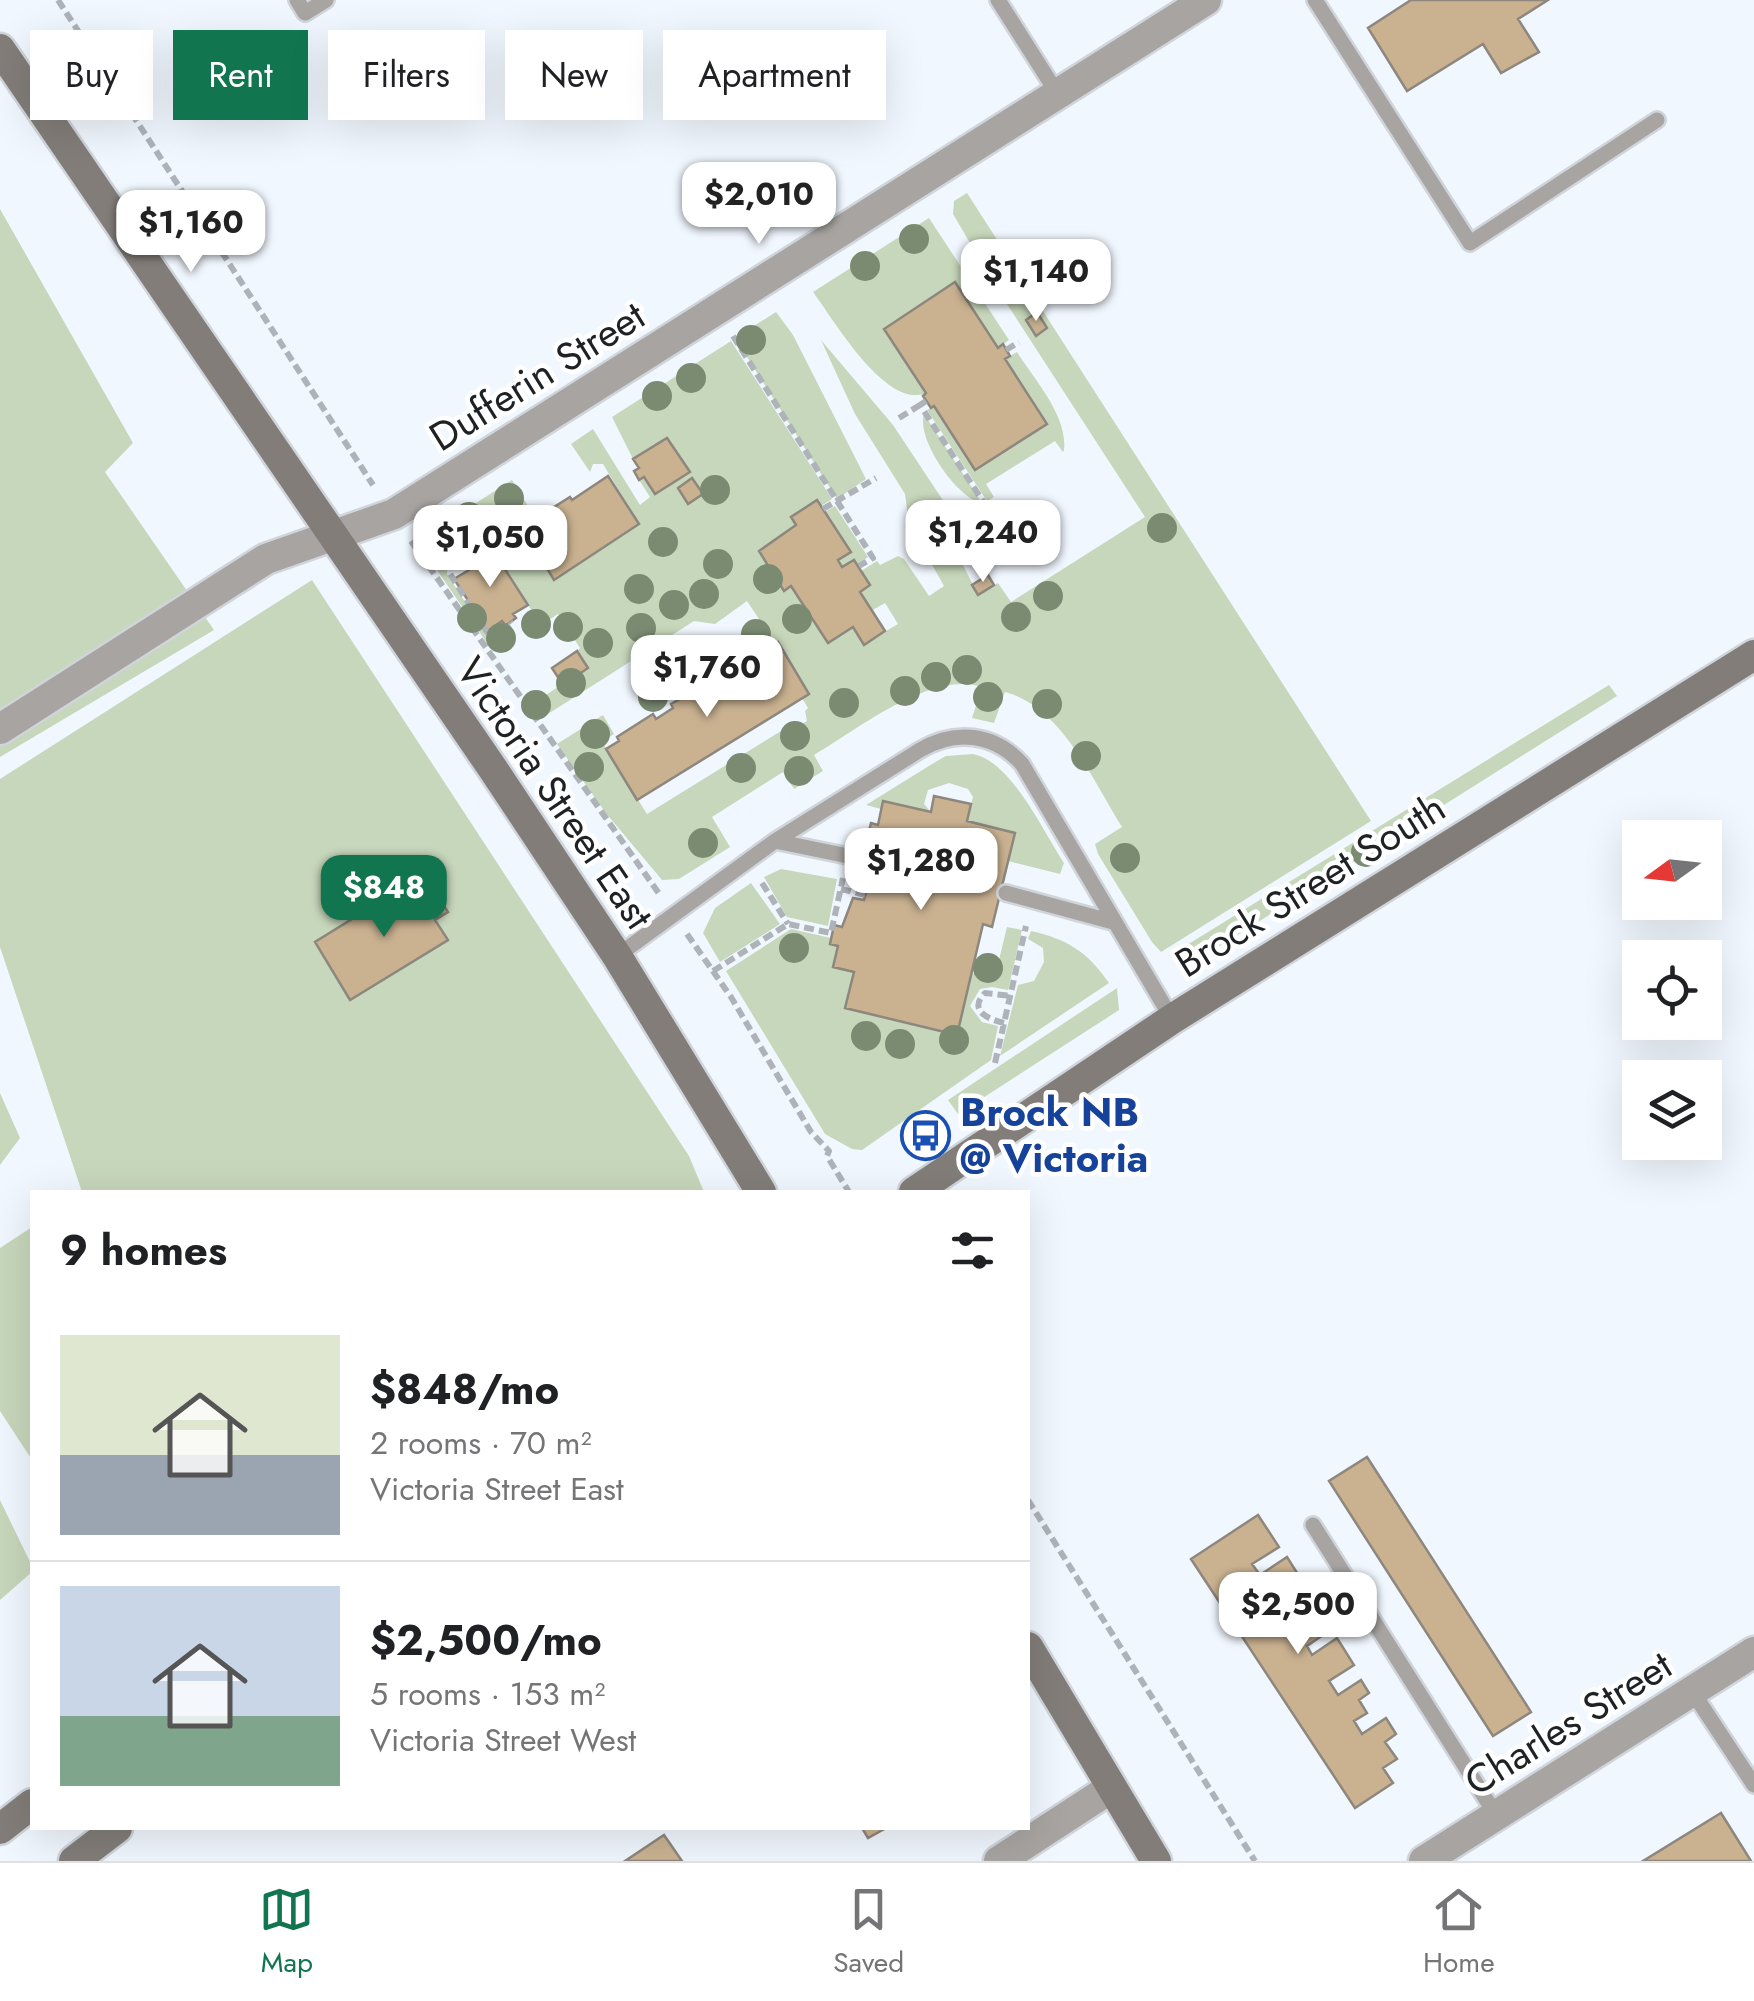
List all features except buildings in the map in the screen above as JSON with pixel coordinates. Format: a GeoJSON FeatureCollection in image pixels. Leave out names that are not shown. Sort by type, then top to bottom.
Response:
{"type":"FeatureCollection","features":[{"type":"Feature","properties":{"kind":"main road","name":"Victoria Street East"},"geometry":{"type":"LineString","coordinates":[[0,49],[494,769],[617,956],[760,1190]]}},
{"type":"Feature","properties":{"kind":"main road","name":"Brock Street South"},"geometry":{"type":"LineString","coordinates":[[917,1190],[1172,1019],[1754,654]]}},
{"type":"Feature","properties":{"kind":"main road"},"geometry":{"type":"LineString","coordinates":[[1030,1650],[1156,1861]]}},
{"type":"Feature","properties":{"kind":"main road"},"geometry":{"type":"LineString","coordinates":[[0,1829],[30,1806]]}},
{"type":"Feature","properties":{"kind":"main road"},"geometry":{"type":"LineString","coordinates":[[74,1861],[114,1830]]}},
{"type":"Feature","properties":{"kind":"street","name":"Dufferin Street"},"geometry":{"type":"LineString","coordinates":[[0,729],[266,558],[394,514],[1206,0]]}},
{"type":"Feature","properties":{"kind":"street","name":"Charles Street"},"geometry":{"type":"LineString","coordinates":[[1424,1861],[1754,1652]]}},
{"type":"Feature","properties":{"kind":"street"},"geometry":{"type":"LineString","coordinates":[[999,1861],[1111,1788]]}},
{"type":"Feature","properties":{"kind":"lane"},"geometry":{"type":"LineString","coordinates":[[297,0],[306,13],[326,0]]}},
{"type":"Feature","properties":{"kind":"lane"},"geometry":{"type":"LineString","coordinates":[[998,0],[1056,93]]}},
{"type":"Feature","properties":{"kind":"lane"},"geometry":{"type":"LineString","coordinates":[[1314,0],[1470,243],[1657,120]]}},
{"type":"Feature","properties":{"kind":"lane"},"geometry":{"type":"LineString","coordinates":[[617,956],[775,841],[932,743],[958,736],[987,739],[1022,764],[1172,1019]]}},
{"type":"Feature","properties":{"kind":"lane"},"geometry":{"type":"LineString","coordinates":[[775,841],[848,856]]}},
{"type":"Feature","properties":{"kind":"lane"},"geometry":{"type":"LineString","coordinates":[[1006,893],[1112,922]]}},
{"type":"Feature","properties":{"kind":"lane"},"geometry":{"type":"LineString","coordinates":[[1313,1525],[1496,1815]]}},
{"type":"Feature","properties":{"kind":"lane"},"geometry":{"type":"LineString","coordinates":[[1692,1691],[1754,1785]]}},
{"type":"Feature","properties":{"kind":"path"},"geometry":{"type":"LineString","coordinates":[[58,0],[372,482]]}},
{"type":"Feature","properties":{"kind":"path"},"geometry":{"type":"LineString","coordinates":[[1006,350],[1020,342]]}},
{"type":"Feature","properties":{"kind":"path"},"geometry":{"type":"LineString","coordinates":[[739,348],[873,558],[859,566]]}},
{"type":"Feature","properties":{"kind":"path"},"geometry":{"type":"LineString","coordinates":[[899,418],[923,402],[984,503]]}},
{"type":"Feature","properties":{"kind":"path"},"geometry":{"type":"LineString","coordinates":[[823,509],[876,478]]}},
{"type":"Feature","properties":{"kind":"path"},"geometry":{"type":"LineString","coordinates":[[463,522],[482,551]]}},
{"type":"Feature","properties":{"kind":"path"},"geometry":{"type":"LineString","coordinates":[[476,542],[453,557],[449,568],[452,580],[496,646]]}},
{"type":"Feature","properties":{"kind":"path"},"geometry":{"type":"LineString","coordinates":[[413,545],[713,970],[811,1132],[829,1151],[827,1156],[848,1190]]}},
{"type":"Feature","properties":{"kind":"path"},"geometry":{"type":"LineString","coordinates":[[487,632],[497,634],[513,626]]}},
{"type":"Feature","properties":{"kind":"path"},"geometry":{"type":"LineString","coordinates":[[713,970],[788,924],[832,933],[848,856]]}},
{"type":"Feature","properties":{"kind":"path"},"geometry":{"type":"LineString","coordinates":[[747,860],[788,924]]}},
{"type":"Feature","properties":{"kind":"path"},"geometry":{"type":"LineString","coordinates":[[841,889],[865,894]]}},
{"type":"Feature","properties":{"kind":"path"},"geometry":{"type":"LineString","coordinates":[[994,1063],[1026,926]]}},
{"type":"Feature","properties":{"kind":"path"},"geometry":{"type":"LineString","coordinates":[[1004,1023],[985,1018],[978,1002],[985,993],[1010,996]]}},
{"type":"Feature","properties":{"kind":"path"},"geometry":{"type":"LineString","coordinates":[[1030,1503],[1256,1861]]}},
{"type":"Feature","properties":{"kind":"green space"},"geometry":{"type":"Polygon","coordinates":[[[967,193],[1371,821],[1161,952],[1098,854],[1095,844],[1122,827],[1074,748],[1043,713],[1005,692],[994,723],[972,718],[982,687],[962,684],[918,694],[873,718],[814,755],[823,771],[794,789],[783,772],[712,817],[730,847],[679,879],[662,880],[605,812],[557,744],[603,715],[614,734],[602,742],[647,814],[794,723],[797,727],[807,721],[808,708],[802,698],[809,693],[778,643],[770,647],[765,641],[752,650],[741,632],[759,619],[747,601],[715,624],[694,621],[540,719],[531,705],[588,667],[558,614],[547,621],[542,613],[536,617],[490,546],[484,548],[462,512],[512,480],[534,516],[528,520],[521,514],[516,516],[555,580],[639,524],[603,464],[593,464],[590,472],[571,444],[593,429],[640,505],[650,497],[639,480],[644,477],[656,494],[689,472],[667,438],[633,459],[612,417],[731,341],[832,499],[821,506],[817,500],[792,518],[796,525],[759,551],[785,590],[791,586],[828,643],[853,627],[864,644],[898,624],[885,603],[871,611],[860,592],[870,584],[861,571],[877,561],[880,565],[898,556],[929,596],[944,586],[909,524],[905,494],[855,414],[821,340],[893,425],[974,547],[959,557],[978,595],[998,583],[1011,602],[1145,517],[953,214],[954,201],[967,193]]]}},
{"type":"Feature","properties":{"kind":"green space"},"geometry":{"type":"Polygon","coordinates":[[[0,209],[133,443],[105,472],[214,630],[0,757],[0,209]]]}},
{"type":"Feature","properties":{"kind":"green space"},"geometry":{"type":"Polygon","coordinates":[[[929,218],[1009,340],[998,348],[955,283],[884,328],[926,393],[911,395],[878,376],[847,341],[813,292],[929,218]]]}},
{"type":"Feature","properties":{"kind":"green space"},"geometry":{"type":"Polygon","coordinates":[[[776,312],[793,335],[866,479],[837,499],[735,338],[776,312]]]}},
{"type":"Feature","properties":{"kind":"green space"},"geometry":{"type":"Polygon","coordinates":[[[1017,352],[1055,411],[1064,450],[1055,441],[986,484],[994,497],[987,501],[927,410],[934,406],[1046,424],[1005,359],[1017,352]]]}},
{"type":"Feature","properties":{"kind":"green space"},"geometry":{"type":"Polygon","coordinates":[[[924,414],[980,503],[960,490],[940,465],[926,437],[924,414]]]}},
{"type":"Feature","properties":{"kind":"green space"},"geometry":{"type":"Polygon","coordinates":[[[835,506],[868,557],[858,565],[854,560],[842,567],[825,512],[835,506]]]}},
{"type":"Feature","properties":{"kind":"green space"},"geometry":{"type":"Polygon","coordinates":[[[456,515],[472,541],[448,560],[447,574],[494,647],[491,649],[424,551],[423,544],[431,532],[456,515]]]}},
{"type":"Feature","properties":{"kind":"green space"},"geometry":{"type":"Polygon","coordinates":[[[312,580],[689,1156],[703,1190],[81,1190],[0,947],[0,779],[312,580]]]}},
{"type":"Feature","properties":{"kind":"green space"},"geometry":{"type":"Polygon","coordinates":[[[1609,685],[1617,696],[1204,956],[1169,956],[1609,685]]]}},
{"type":"Feature","properties":{"kind":"green space"},"geometry":{"type":"Polygon","coordinates":[[[973,754],[1000,769],[1025,799],[1064,863],[1060,874],[1008,861],[1015,833],[967,821],[973,797],[968,789],[949,783],[928,790],[924,804],[931,812],[884,801],[881,809],[866,805],[946,756],[973,754]]]}},
{"type":"Feature","properties":{"kind":"green space"},"geometry":{"type":"Polygon","coordinates":[[[781,869],[837,879],[828,926],[787,917],[764,877],[781,869]]]}},
{"type":"Feature","properties":{"kind":"green space"},"geometry":{"type":"Polygon","coordinates":[[[751,883],[780,924],[720,962],[703,933],[715,908],[751,883]]]}},
{"type":"Feature","properties":{"kind":"green space"},"geometry":{"type":"Polygon","coordinates":[[[1007,927],[1022,930],[1008,990],[980,989],[970,1006],[982,1022],[998,1026],[991,1060],[862,1150],[852,1149],[825,1134],[726,971],[791,929],[831,938],[838,946],[833,967],[854,972],[846,1008],[956,1035],[971,973],[976,974],[980,956],[999,960],[1007,927]]]}},
{"type":"Feature","properties":{"kind":"green space"},"geometry":{"type":"Polygon","coordinates":[[[1031,931],[1076,948],[1109,983],[1000,1056],[1018,985],[1034,981],[1044,962],[1043,948],[1028,939],[1031,931]]]}},
{"type":"Feature","properties":{"kind":"green space"},"geometry":{"type":"Polygon","coordinates":[[[1117,988],[1119,1010],[958,1114],[948,1100],[1117,988]]]}},
{"type":"Feature","properties":{"kind":"green space"},"geometry":{"type":"Polygon","coordinates":[[[0,1093],[20,1138],[0,1165],[0,1093]]]}},
{"type":"Feature","properties":{"kind":"green space"},"geometry":{"type":"Polygon","coordinates":[[[30,1228],[30,1457],[0,1411],[0,1248],[30,1228]]]}},
{"type":"Feature","properties":{"kind":"green space"},"geometry":{"type":"Polygon","coordinates":[[[0,1500],[30,1562],[30,1574],[0,1600],[0,1500]]]}},
{"type":"Feature","properties":{"kind":"place","name":"Brock NB @ Victoria"},"geometry":{"type":"Point","coordinates":[925,1135]}}]}
